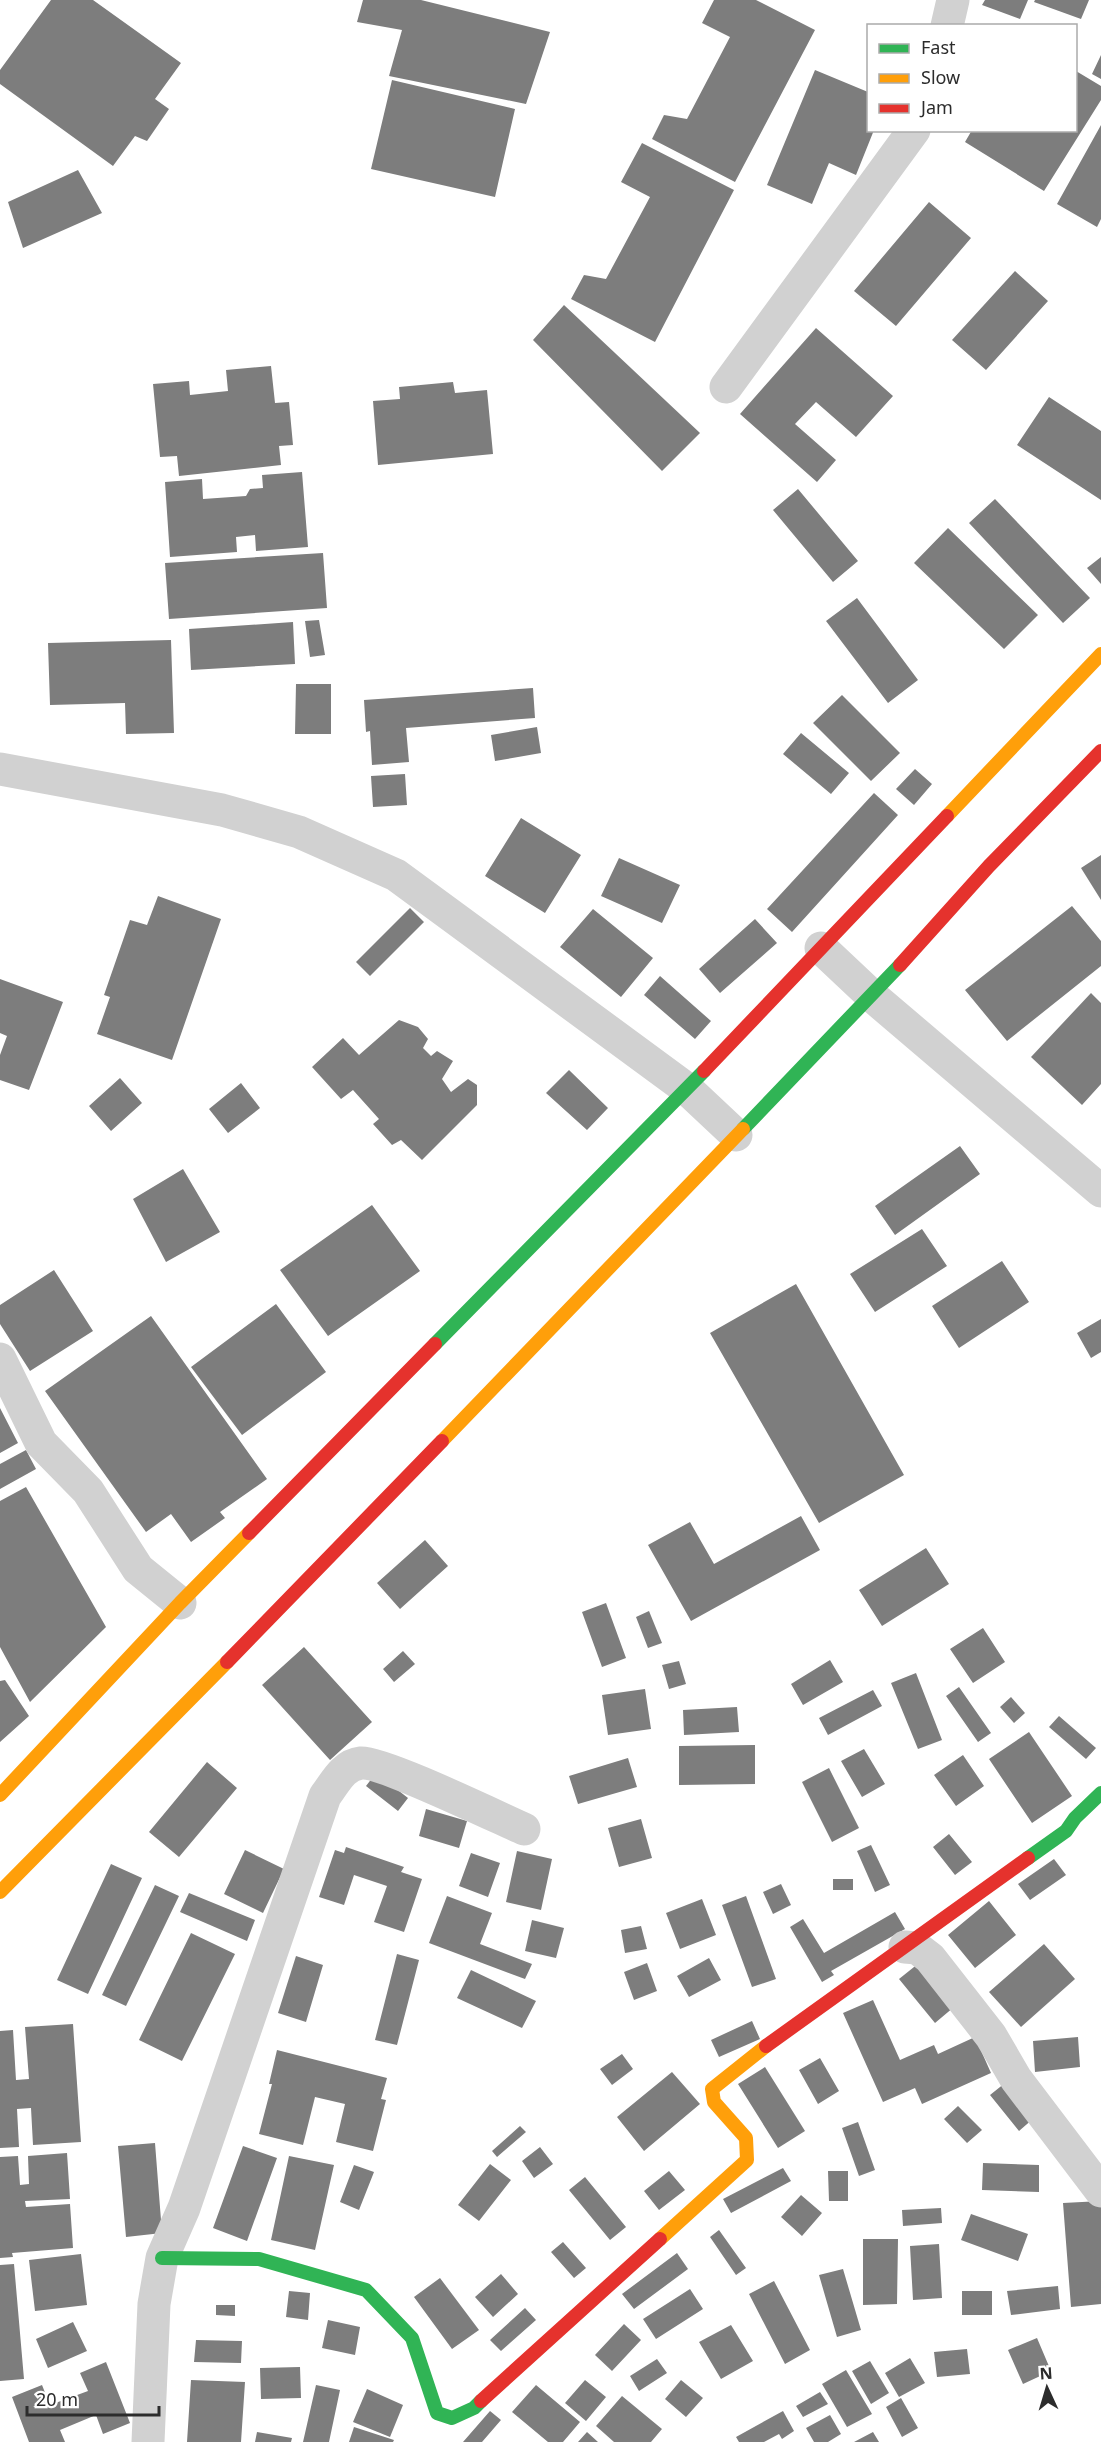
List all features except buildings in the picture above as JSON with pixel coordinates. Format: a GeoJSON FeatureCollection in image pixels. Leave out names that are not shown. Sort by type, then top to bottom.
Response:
{"type":"FeatureCollection","features":[{"type":"Feature","properties":{"kind":"street"},"geometry":{"type":"LineString","coordinates":[[947,24],[952,0]]}},
{"type":"Feature","properties":{"kind":"street"},"geometry":{"type":"LineString","coordinates":[[726,387],[913,132]]}},
{"type":"Feature","properties":{"kind":"street"},"geometry":{"type":"LineString","coordinates":[[0,1795],[180,1603],[687,1089],[1101,654]]}},
{"type":"Feature","properties":{"kind":"street"},"geometry":{"type":"LineString","coordinates":[[0,1892],[283,1605],[872,996],[989,866],[1101,751]]}},
{"type":"Feature","properties":{"kind":"street"},"geometry":{"type":"LineString","coordinates":[[0,770],[222,810],[299,831],[396,875],[687,1089],[736,1135]]}},
{"type":"Feature","properties":{"kind":"street"},"geometry":{"type":"LineString","coordinates":[[821,948],[872,996],[1101,1191]]}},
{"type":"Feature","properties":{"kind":"street"},"geometry":{"type":"LineString","coordinates":[[0,1359],[41,1443],[88,1491],[138,1569],[180,1603]]}},
{"type":"Feature","properties":{"kind":"street"},"geometry":{"type":"LineString","coordinates":[[148,2442],[154,2304],[162,2258],[184,2208],[325,1796],[346,1768],[363,1763],[396,1773],[524,1829]]}},
{"type":"Feature","properties":{"kind":"street"},"geometry":{"type":"LineString","coordinates":[[162,2258],[259,2259],[366,2290],[412,2338],[437,2413],[452,2418],[474,2408],[747,2160],[746,2138],[714,2102],[712,2089],[735,2069],[1066,1832],[1075,1818],[1101,1793]]}},
{"type":"Feature","properties":{"kind":"street"},"geometry":{"type":"LineString","coordinates":[[905,1947],[917,1948],[930,1958],[991,2036],[1016,2079],[1101,2191]]}},
{"type":"Feature","properties":{"kind":"traffic: fast"},"geometry":{"type":"LineString","coordinates":[[743,1129],[900,965]]}},
{"type":"Feature","properties":{"kind":"traffic: fast"},"geometry":{"type":"LineString","coordinates":[[435,1344],[704,1071]]}},
{"type":"Feature","properties":{"kind":"traffic: fast"},"geometry":{"type":"LineString","coordinates":[[1028,1858],[1066,1831],[1075,1818],[1101,1793]]}},
{"type":"Feature","properties":{"kind":"traffic: fast"},"geometry":{"type":"LineString","coordinates":[[162,2258],[259,2259],[366,2290],[412,2338],[437,2413],[452,2418],[474,2408],[481,2401]]}},
{"type":"Feature","properties":{"kind":"traffic: slow"},"geometry":{"type":"LineString","coordinates":[[947,816],[1101,654]]}},
{"type":"Feature","properties":{"kind":"traffic: slow"},"geometry":{"type":"LineString","coordinates":[[442,1441],[743,1129]]}},
{"type":"Feature","properties":{"kind":"traffic: slow"},"geometry":{"type":"LineString","coordinates":[[0,1795],[249,1533]]}},
{"type":"Feature","properties":{"kind":"traffic: slow"},"geometry":{"type":"LineString","coordinates":[[0,1892],[227,1662]]}},
{"type":"Feature","properties":{"kind":"traffic: slow"},"geometry":{"type":"LineString","coordinates":[[660,2239],[747,2160],[746,2138],[714,2102],[712,2089],[766,2046]]}},
{"type":"Feature","properties":{"kind":"traffic: jam"},"geometry":{"type":"LineString","coordinates":[[900,965],[989,866],[1101,751]]}},
{"type":"Feature","properties":{"kind":"traffic: jam"},"geometry":{"type":"LineString","coordinates":[[704,1071],[947,816]]}},
{"type":"Feature","properties":{"kind":"traffic: jam"},"geometry":{"type":"LineString","coordinates":[[249,1533],[435,1344]]}},
{"type":"Feature","properties":{"kind":"traffic: jam"},"geometry":{"type":"LineString","coordinates":[[227,1662],[442,1441]]}},
{"type":"Feature","properties":{"kind":"traffic: jam"},"geometry":{"type":"LineString","coordinates":[[766,2046],[1028,1858]]}},
{"type":"Feature","properties":{"kind":"traffic: jam"},"geometry":{"type":"LineString","coordinates":[[481,2401],[660,2239]]}}]}
